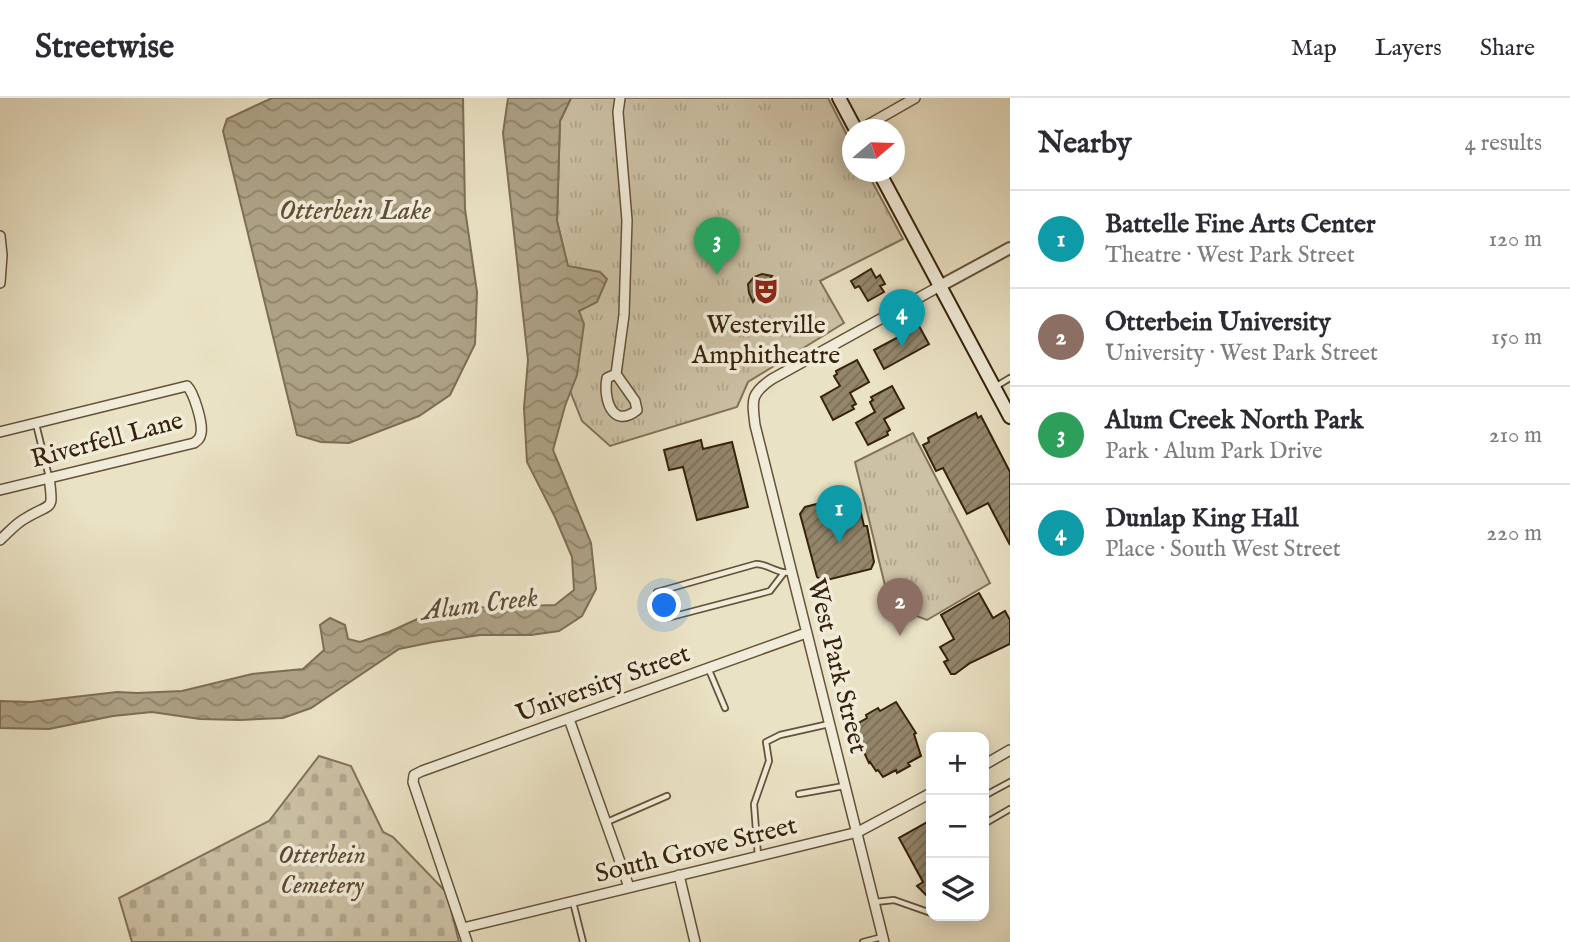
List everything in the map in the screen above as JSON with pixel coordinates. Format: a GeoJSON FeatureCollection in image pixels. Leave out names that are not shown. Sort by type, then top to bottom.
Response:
{"type":"FeatureCollection","features":[{"type":"Feature","properties":{"kind":"main road"},"geometry":{"type":"LineString","coordinates":[[839,98],[851,119]]}},
{"type":"Feature","properties":{"kind":"main road"},"geometry":{"type":"LineString","coordinates":[[884,182],[1010,417]]}},
{"type":"Feature","properties":{"kind":"street"},"geometry":{"type":"LineString","coordinates":[[615,374],[607,378],[607,404],[612,411],[622,416],[632,414],[637,410],[635,401],[615,374],[624,315],[627,220],[618,112],[620,98]]}},
{"type":"Feature","properties":{"kind":"street"},"geometry":{"type":"LineString","coordinates":[[878,119],[915,98]]}},
{"type":"Feature","properties":{"kind":"street"},"geometry":{"type":"LineString","coordinates":[[0,236],[0,283]]}},
{"type":"Feature","properties":{"kind":"street"},"geometry":{"type":"LineString","coordinates":[[940,286],[1010,248]]}},
{"type":"Feature","properties":{"kind":"street","name":"West Park Street"},"geometry":{"type":"LineString","coordinates":[[883,940],[858,832],[788,573],[754,425],[752,400],[755,392],[772,379],[940,286]]}},
{"type":"Feature","properties":{"kind":"street","name":"Riverfell Lane"},"geometry":{"type":"LineString","coordinates":[[0,490],[194,443],[200,437],[201,430],[193,392],[187,386],[35,423]]}},
{"type":"Feature","properties":{"kind":"street"},"geometry":{"type":"LineString","coordinates":[[0,432],[35,423]]}},
{"type":"Feature","properties":{"kind":"street"},"geometry":{"type":"LineString","coordinates":[[0,540],[26,518],[47,508],[52,500],[49,477]]}},
{"type":"Feature","properties":{"kind":"street","name":"University Street"},"geometry":{"type":"LineString","coordinates":[[463,928],[413,782],[414,775],[806,633]]}},
{"type":"Feature","properties":{"kind":"street"},"geometry":{"type":"LineString","coordinates":[[569,719],[629,887]]}},
{"type":"Feature","properties":{"kind":"street"},"geometry":{"type":"LineString","coordinates":[[989,762],[1010,750]]}},
{"type":"Feature","properties":{"kind":"street","name":"South Grove Street"},"geometry":{"type":"LineString","coordinates":[[463,928],[858,832],[927,795]]}},
{"type":"Feature","properties":{"kind":"street"},"geometry":{"type":"LineString","coordinates":[[679,875],[695,942]]}},
{"type":"Feature","properties":{"kind":"street"},"geometry":{"type":"LineString","coordinates":[[463,928],[467,942]]}},
{"type":"Feature","properties":{"kind":"lane"},"geometry":{"type":"LineString","coordinates":[[994,387],[1010,378]]}},
{"type":"Feature","properties":{"kind":"lane"},"geometry":{"type":"LineString","coordinates":[[35,423],[49,477]]}},
{"type":"Feature","properties":{"kind":"lane"},"geometry":{"type":"LineString","coordinates":[[756,564],[788,573],[770,592],[667,618],[663,616],[657,592],[756,564]]}},
{"type":"Feature","properties":{"kind":"lane"},"geometry":{"type":"LineString","coordinates":[[708,669],[725,708]]}},
{"type":"Feature","properties":{"kind":"lane"},"geometry":{"type":"LineString","coordinates":[[758,856],[754,804],[769,761],[766,742],[780,735],[830,724]]}},
{"type":"Feature","properties":{"kind":"lane"},"geometry":{"type":"LineString","coordinates":[[986,795],[1010,782]]}},
{"type":"Feature","properties":{"kind":"lane"},"geometry":{"type":"LineString","coordinates":[[799,794],[845,786]]}},
{"type":"Feature","properties":{"kind":"lane"},"geometry":{"type":"LineString","coordinates":[[606,822],[667,796]]}},
{"type":"Feature","properties":{"kind":"lane"},"geometry":{"type":"LineString","coordinates":[[989,821],[1010,809]]}},
{"type":"Feature","properties":{"kind":"lane"},"geometry":{"type":"LineString","coordinates":[[874,902],[894,900],[926,911]]}},
{"type":"Feature","properties":{"kind":"lane"},"geometry":{"type":"LineString","coordinates":[[572,901],[583,942]]}},
{"type":"Feature","properties":{"kind":"lane"},"geometry":{"type":"LineString","coordinates":[[863,942],[883,940]]}},
{"type":"Feature","properties":{"kind":"green space"},"geometry":{"type":"Polygon","coordinates":[[[571,98],[828,98],[842,125],[842,182],[872,182],[903,239],[820,281],[844,323],[748,382],[737,407],[610,446],[582,421],[551,343],[599,272],[568,267],[557,221],[560,121],[571,98]]]}},
{"type":"Feature","properties":{"kind":"green space"},"geometry":{"type":"Polygon","coordinates":[[[913,433],[990,583],[927,620],[890,606],[855,462],[913,433]]]}},
{"type":"Feature","properties":{"kind":"green space","name":"Otterbein Cemetery"},"geometry":{"type":"Polygon","coordinates":[[[319,756],[351,766],[383,832],[393,837],[447,893],[459,942],[132,942],[119,898],[269,821],[319,756]]]}},
{"type":"Feature","properties":{"kind":"water","name":"Otterbein Lake"},"geometry":{"type":"Polygon","coordinates":[[[272,98],[463,98],[465,209],[477,292],[475,344],[450,395],[419,416],[349,443],[321,442],[297,435],[223,131],[227,119],[272,98]]]}},
{"type":"Feature","properties":{"kind":"water"},"geometry":{"type":"Polygon","coordinates":[[[508,98],[571,98],[560,121],[557,221],[568,266],[600,272],[607,279],[597,302],[579,311],[584,324],[577,375],[553,450],[591,543],[596,589],[582,616],[559,631],[531,635],[480,635],[399,649],[311,708],[283,718],[200,719],[152,712],[113,716],[49,729],[0,728],[0,701],[31,702],[117,692],[182,691],[252,674],[303,669],[324,650],[320,625],[330,618],[345,625],[348,639],[360,642],[424,616],[466,608],[555,605],[574,590],[572,557],[527,462],[524,408],[528,360],[503,133],[508,98]]]}},
{"type":"Feature","properties":{"kind":"building"},"geometry":{"type":"Polygon","coordinates":[[[871,269],[876,278],[880,275],[885,284],[880,286],[884,292],[868,301],[859,286],[855,288],[851,281],[871,269]]]}},
{"type":"Feature","properties":{"kind":"building"},"geometry":{"type":"Polygon","coordinates":[[[762,274],[772,276],[753,302],[748,284],[754,277],[762,274]]]}},
{"type":"Feature","properties":{"kind":"building"},"geometry":{"type":"Polygon","coordinates":[[[919,326],[929,344],[884,369],[874,350],[919,326]]]}},
{"type":"Feature","properties":{"kind":"building"},"geometry":{"type":"Polygon","coordinates":[[[857,360],[869,382],[850,393],[856,404],[852,406],[854,409],[833,420],[821,397],[840,386],[834,376],[836,371],[857,360]]]}},
{"type":"Feature","properties":{"kind":"building"},"geometry":{"type":"Polygon","coordinates":[[[892,386],[904,408],[884,419],[890,430],[888,435],[868,445],[856,423],[875,412],[870,402],[873,400],[871,397],[892,386]]]}},
{"type":"Feature","properties":{"kind":"building"},"geometry":{"type":"Polygon","coordinates":[[[976,413],[978,418],[981,416],[1010,472],[1010,545],[988,503],[967,514],[943,468],[936,471],[923,445],[929,442],[928,438],[976,413]]]}},
{"type":"Feature","properties":{"kind":"building"},"geometry":{"type":"Polygon","coordinates":[[[701,440],[703,449],[732,442],[748,507],[697,520],[683,467],[669,470],[664,450],[701,440]]]}},
{"type":"Feature","properties":{"kind":"building"},"geometry":{"type":"Polygon","coordinates":[[[852,495],[858,500],[864,526],[867,526],[874,562],[871,569],[823,581],[817,577],[800,514],[805,507],[852,495]]]}},
{"type":"Feature","properties":{"kind":"building"},"geometry":{"type":"Polygon","coordinates":[[[979,593],[993,618],[1005,611],[1010,620],[1010,644],[951,674],[944,662],[948,660],[940,647],[954,639],[941,615],[979,593]]]}},
{"type":"Feature","properties":{"kind":"building"},"geometry":{"type":"Polygon","coordinates":[[[896,702],[916,733],[914,734],[921,756],[908,763],[910,766],[883,777],[869,763],[856,735],[859,733],[855,725],[878,708],[880,711],[896,702]]]}},
{"type":"Feature","properties":{"kind":"building"},"geometry":{"type":"Polygon","coordinates":[[[926,823],[926,895],[917,886],[923,882],[899,838],[926,823]]]}},
{"type":"Feature","properties":{"kind":"place","name":"Alum Creek North Park"},"geometry":{"type":"Point","coordinates":[717,275]}},
{"type":"Feature","properties":{"kind":"place","name":"Westerville Amphitheatre"},"geometry":{"type":"Point","coordinates":[766,291]}},
{"type":"Feature","properties":{"kind":"place","name":"Dunlap King Hall"},"geometry":{"type":"Point","coordinates":[902,347]}},
{"type":"Feature","properties":{"kind":"place","name":"Battelle Fine Arts Center"},"geometry":{"type":"Point","coordinates":[839,543]}},
{"type":"Feature","properties":{"kind":"place","name":"Otterbein University"},"geometry":{"type":"Point","coordinates":[900,636]}},
{"type":"Feature","properties":{"kind":"water label","name":"Alum Creek"},"geometry":{"type":"Point","coordinates":[480,605]}}]}
